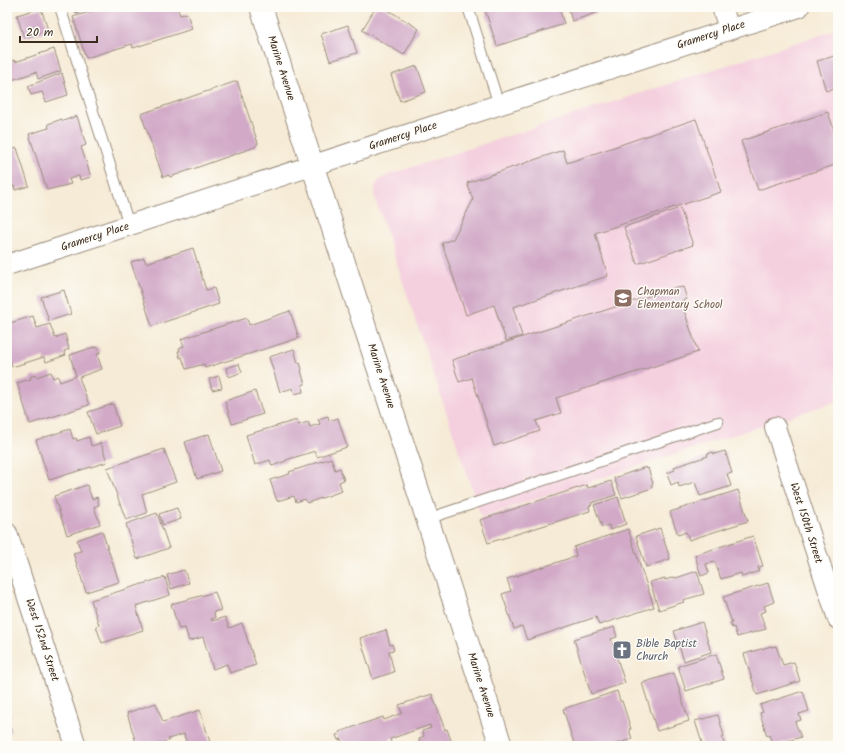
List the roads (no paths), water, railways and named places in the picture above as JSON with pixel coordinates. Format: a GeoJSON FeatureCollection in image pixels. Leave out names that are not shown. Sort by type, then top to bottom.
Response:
{"type":"FeatureCollection","features":[{"type":"Feature","properties":{"kind":"main road","name":"Marine Avenue"},"geometry":{"type":"LineString","coordinates":[[261,7],[501,746]]}},
{"type":"Feature","properties":{"kind":"street"},"geometry":{"type":"LineString","coordinates":[[722,7],[729,29]]}},
{"type":"Feature","properties":{"kind":"street","name":"Gramercy Place"},"geometry":{"type":"LineString","coordinates":[[7,266],[799,7]]}},
{"type":"Feature","properties":{"kind":"street","name":"West 150th Street"},"geometry":{"type":"LineString","coordinates":[[775,427],[838,619]]}},
{"type":"Feature","properties":{"kind":"street","name":"West 152nd Street"},"geometry":{"type":"LineString","coordinates":[[7,533],[76,746]]}},
{"type":"Feature","properties":{"kind":"lane"},"geometry":{"type":"LineString","coordinates":[[60,7],[129,226]]}},
{"type":"Feature","properties":{"kind":"lane"},"geometry":{"type":"LineString","coordinates":[[468,7],[499,104]]}},
{"type":"Feature","properties":{"kind":"lane"},"geometry":{"type":"LineString","coordinates":[[427,519],[718,422]]}},
{"type":"Feature","properties":{"kind":"place","name":"Chapman Elementary School"},"geometry":{"type":"Point","coordinates":[623,298]}},
{"type":"Feature","properties":{"kind":"place","name":"Bible Baptist Church"},"geometry":{"type":"Point","coordinates":[622,650]}}]}
